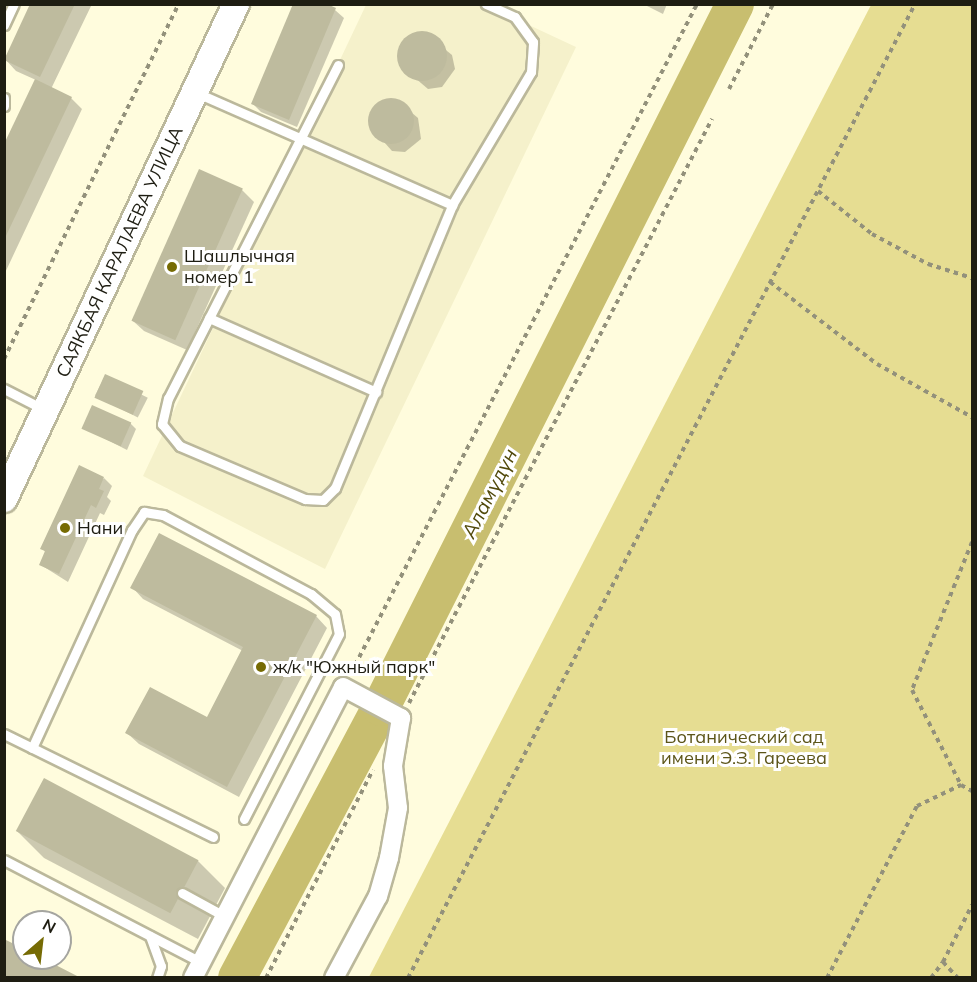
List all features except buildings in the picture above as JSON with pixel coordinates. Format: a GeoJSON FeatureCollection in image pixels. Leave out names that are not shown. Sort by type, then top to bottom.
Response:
{"type":"FeatureCollection","features":[{"type":"Feature","properties":{"kind":"main road","name":"САЯКБАЯ КАРАЛАЕВА УЛИЦА"},"geometry":{"type":"LineString","coordinates":[[4,499],[236,4]]}},
{"type":"Feature","properties":{"kind":"street"},"geometry":{"type":"LineString","coordinates":[[197,970],[346,688],[396,715],[393,766],[398,808],[389,858],[378,896],[334,978]]}},
{"type":"Feature","properties":{"kind":"lane"},"geometry":{"type":"LineString","coordinates":[[4,25],[14,4]]}},
{"type":"Feature","properties":{"kind":"lane"},"geometry":{"type":"LineString","coordinates":[[338,65],[168,398],[162,424],[180,446],[305,499],[323,500],[335,488],[452,205],[531,72],[533,42],[515,17],[486,4]]}},
{"type":"Feature","properties":{"kind":"lane"},"geometry":{"type":"LineString","coordinates":[[195,92],[452,205]]}},
{"type":"Feature","properties":{"kind":"lane"},"geometry":{"type":"LineString","coordinates":[[4,98],[4,106]]}},
{"type":"Feature","properties":{"kind":"lane"},"geometry":{"type":"LineString","coordinates":[[209,318],[376,392]]}},
{"type":"Feature","properties":{"kind":"lane"},"geometry":{"type":"LineString","coordinates":[[4,389],[46,410]]}},
{"type":"Feature","properties":{"kind":"lane"},"geometry":{"type":"LineString","coordinates":[[32,748],[132,530],[144,512],[163,515],[311,594],[335,614],[339,634],[244,819]]}},
{"type":"Feature","properties":{"kind":"lane"},"geometry":{"type":"LineString","coordinates":[[4,734],[213,837]]}},
{"type":"Feature","properties":{"kind":"lane"},"geometry":{"type":"LineString","coordinates":[[5,862],[150,936],[197,970]]}},
{"type":"Feature","properties":{"kind":"lane"},"geometry":{"type":"LineString","coordinates":[[182,893],[224,916]]}},
{"type":"Feature","properties":{"kind":"lane"},"geometry":{"type":"LineString","coordinates":[[150,936],[161,966],[157,978]]}},
{"type":"Feature","properties":{"kind":"path"},"geometry":{"type":"LineString","coordinates":[[4,359],[179,4]]}},
{"type":"Feature","properties":{"kind":"path"},"geometry":{"type":"LineString","coordinates":[[346,688],[697,4]]}},
{"type":"Feature","properties":{"kind":"path"},"geometry":{"type":"LineString","coordinates":[[729,89],[773,4]]}},
{"type":"Feature","properties":{"kind":"path"},"geometry":{"type":"LineString","coordinates":[[408,978],[915,4]]}},
{"type":"Feature","properties":{"kind":"path"},"geometry":{"type":"LineString","coordinates":[[396,715],[712,119]]}},
{"type":"Feature","properties":{"kind":"path"},"geometry":{"type":"LineString","coordinates":[[818,191],[872,234],[928,264],[972,278]]}},
{"type":"Feature","properties":{"kind":"path"},"geometry":{"type":"LineString","coordinates":[[770,282],[877,364],[972,417]]}},
{"type":"Feature","properties":{"kind":"path"},"geometry":{"type":"LineString","coordinates":[[972,542],[912,690],[961,784],[972,791]]}},
{"type":"Feature","properties":{"kind":"path"},"geometry":{"type":"LineString","coordinates":[[266,978],[379,759]]}},
{"type":"Feature","properties":{"kind":"path"},"geometry":{"type":"LineString","coordinates":[[827,978],[917,806],[961,784]]}},
{"type":"Feature","properties":{"kind":"path"},"geometry":{"type":"LineString","coordinates":[[931,978],[943,962],[972,905]]}},
{"type":"Feature","properties":{"kind":"path"},"geometry":{"type":"LineString","coordinates":[[943,962],[958,978]]}},
{"type":"Feature","properties":{"kind":"shaded area"},"geometry":{"type":"Polygon","coordinates":[[[366,5],[486,5],[576,47],[325,569],[143,476],[366,5]]]}},
{"type":"Feature","properties":{"kind":"green space","name":"Ботанический сад имени Э.З. Гареева"},"geometry":{"type":"Polygon","coordinates":[[[871,5],[972,5],[972,977],[369,977],[871,5]]]}},
{"type":"Feature","properties":{"kind":"waterway","name":"Аламүдүн"},"geometry":{"type":"LineString","coordinates":[[237,978],[381,707],[735,4]]}},
{"type":"Feature","properties":{"kind":"place","name":"Шашлычная номер 1"},"geometry":{"type":"Point","coordinates":[172,267]}},
{"type":"Feature","properties":{"kind":"place","name":"Нани"},"geometry":{"type":"Point","coordinates":[65,528]}},
{"type":"Feature","properties":{"kind":"place","name":"ж/к \"Южный парк\""},"geometry":{"type":"Point","coordinates":[261,667]}}]}
